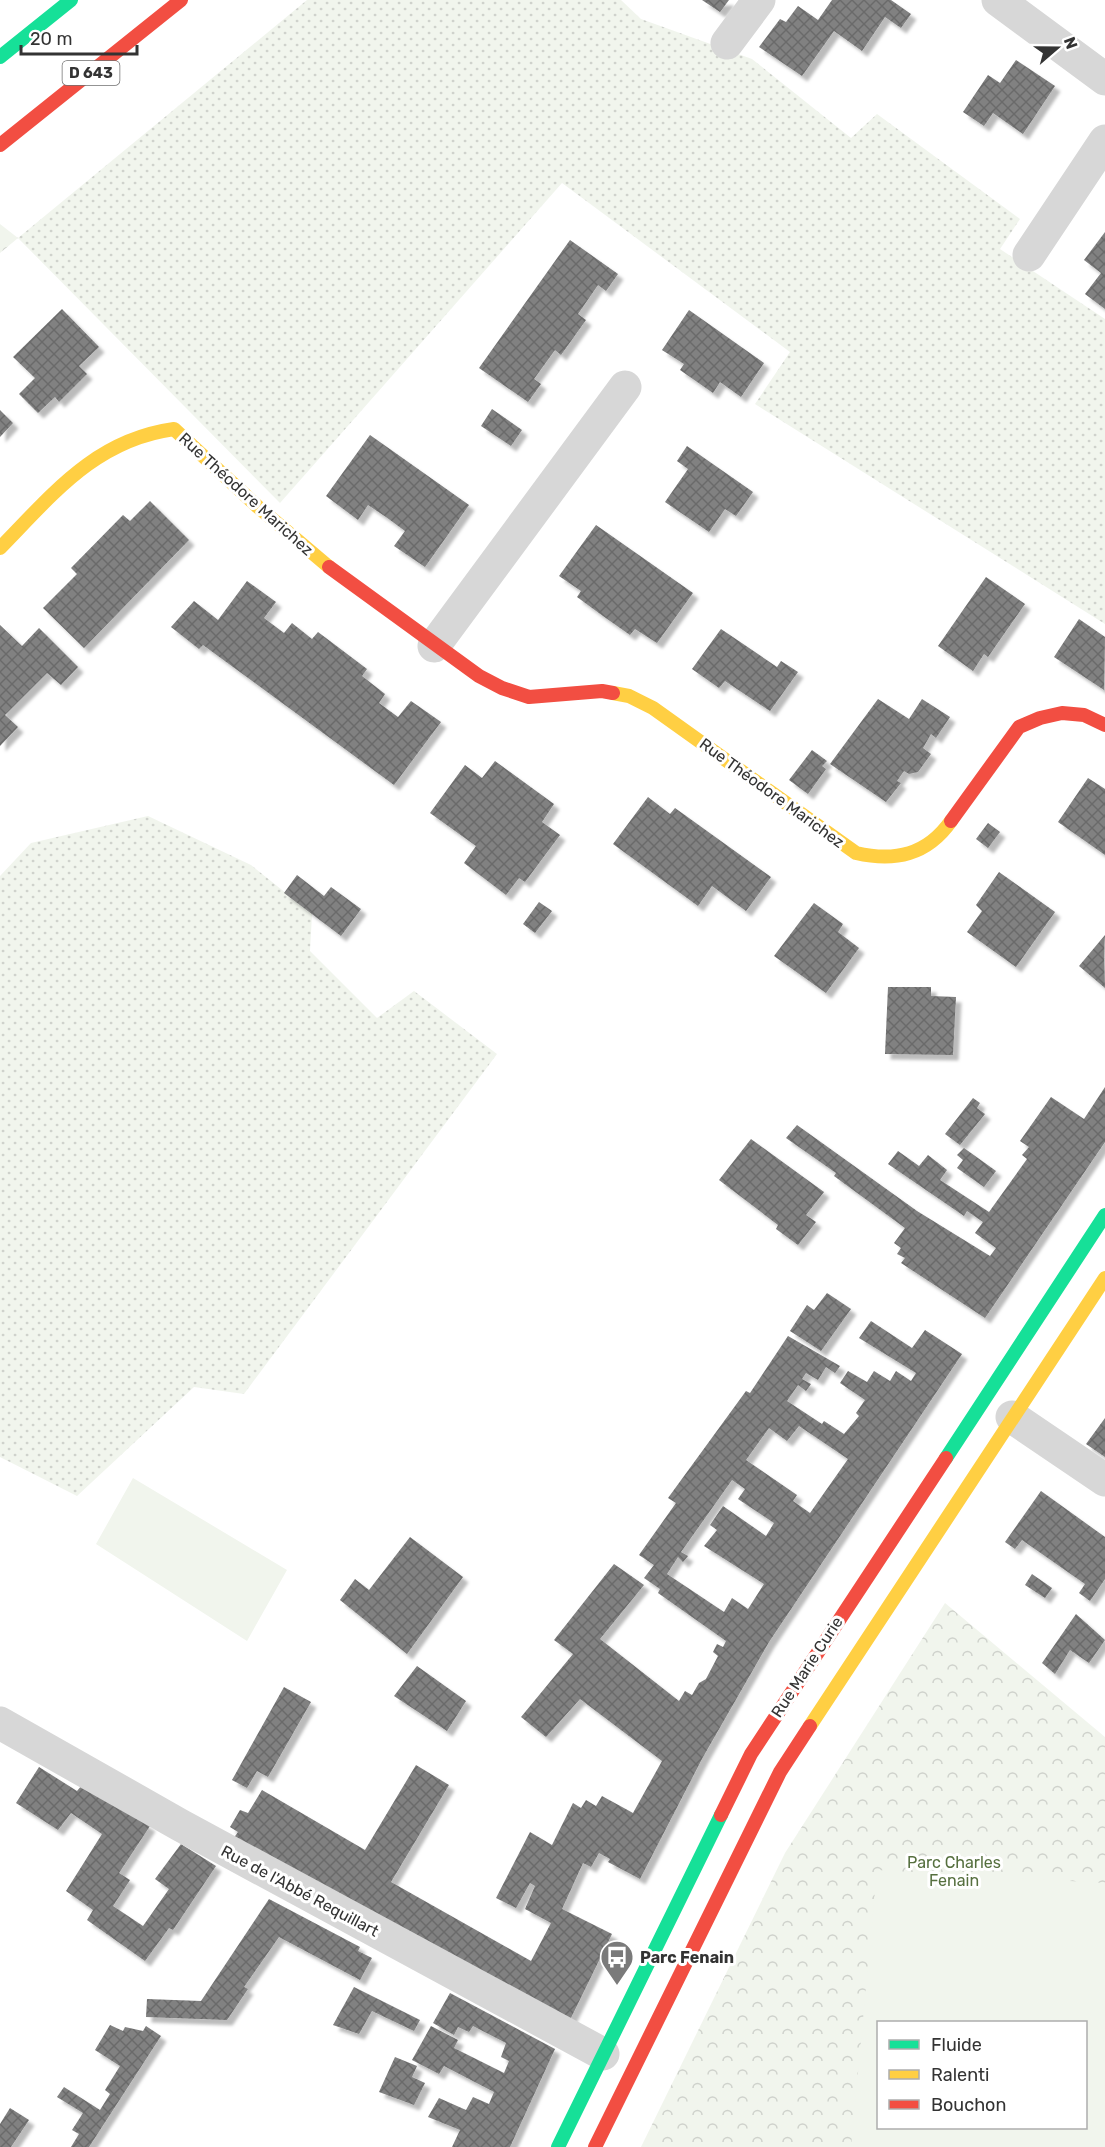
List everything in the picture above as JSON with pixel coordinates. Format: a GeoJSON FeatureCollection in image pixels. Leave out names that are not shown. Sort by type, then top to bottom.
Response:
{"type":"FeatureCollection","features":[{"type":"Feature","properties":{"kind":"main road"},"geometry":{"type":"LineString","coordinates":[[0,57],[71,0]]}},
{"type":"Feature","properties":{"kind":"main road","name":"D 643"},"geometry":{"type":"LineString","coordinates":[[0,145],[181,0]]}},
{"type":"Feature","properties":{"kind":"main road","name":"Rue Théodore Marichez"},"geometry":{"type":"LineString","coordinates":[[0,548],[67,482],[107,451],[147,432],[174,429],[295,540],[434,646],[486,680],[529,697],[602,691],[629,696],[653,708],[856,853],[877,858],[895,857],[928,846],[945,830],[1019,727],[1036,717],[1060,712],[1080,714],[1105,725]]}},
{"type":"Feature","properties":{"kind":"main road","name":"Rue Marie Curie"},"geometry":{"type":"LineString","coordinates":[[558,2147],[751,1754],[1105,1215]]}},
{"type":"Feature","properties":{"kind":"main road","name":"Rue Marie Curie"},"geometry":{"type":"LineString","coordinates":[[595,2147],[780,1772],[1105,1278]]}},
{"type":"Feature","properties":{"kind":"street"},"geometry":{"type":"LineString","coordinates":[[727,43],[759,0]]}},
{"type":"Feature","properties":{"kind":"street"},"geometry":{"type":"LineString","coordinates":[[998,0],[1105,79]]}},
{"type":"Feature","properties":{"kind":"street"},"geometry":{"type":"LineString","coordinates":[[1029,255],[1105,141]]}},
{"type":"Feature","properties":{"kind":"street"},"geometry":{"type":"LineString","coordinates":[[434,646],[625,387]]}},
{"type":"Feature","properties":{"kind":"street"},"geometry":{"type":"LineString","coordinates":[[1012,1417],[1105,1480]]}},
{"type":"Feature","properties":{"kind":"street","name":"Rue de l'Abbé Requillart"},"geometry":{"type":"LineString","coordinates":[[0,1723],[180,1826],[603,2054]]}},
{"type":"Feature","properties":{"kind":"green space"},"geometry":{"type":"Polygon","coordinates":[[[307,0],[621,0],[641,19],[752,59],[851,138],[877,114],[1020,219],[1000,249],[1105,319],[1105,624],[755,404],[790,352],[562,183],[280,503],[18,238],[307,0]]]}},
{"type":"Feature","properties":{"kind":"green space"},"geometry":{"type":"Polygon","coordinates":[[[0,224],[18,238],[0,253],[0,224]]]}},
{"type":"Feature","properties":{"kind":"green space"},"geometry":{"type":"Polygon","coordinates":[[[148,816],[251,865],[312,914],[310,951],[377,1018],[414,991],[497,1054],[244,1394],[194,1387],[77,1496],[0,1457],[0,876],[31,843],[148,816]]]}},
{"type":"Feature","properties":{"kind":"green space"},"geometry":{"type":"Polygon","coordinates":[[[133,1478],[287,1570],[247,1641],[96,1544],[133,1478]]]}},
{"type":"Feature","properties":{"kind":"green space","name":"Parc Charles Fenain"},"geometry":{"type":"Polygon","coordinates":[[[945,1603],[1105,1737],[1105,2147],[641,2147],[785,1853],[945,1603]]]}},
{"type":"Feature","properties":{"kind":"green space"},"geometry":{"type":"Polygon","coordinates":[[[877,1870],[1105,1883],[1105,2147],[851,2147],[877,1870]]]}},
{"type":"Feature","properties":{"kind":"building"},"geometry":{"type":"Polygon","coordinates":[[[702,0],[729,0],[720,12],[702,0]]]}},
{"type":"Feature","properties":{"kind":"building"},"geometry":{"type":"Polygon","coordinates":[[[832,0],[891,0],[911,14],[901,28],[885,17],[862,51],[834,31],[802,76],[759,47],[780,19],[786,22],[798,6],[818,20],[832,0]]]}},
{"type":"Feature","properties":{"kind":"building"},"geometry":{"type":"Polygon","coordinates":[[[1016,60],[1055,86],[1023,134],[993,113],[984,126],[963,112],[988,75],[1000,83],[1016,60]]]}},
{"type":"Feature","properties":{"kind":"building"},"geometry":{"type":"Polygon","coordinates":[[[1105,232],[1105,309],[1085,294],[1101,273],[1084,260],[1105,232]]]}},
{"type":"Feature","properties":{"kind":"building"},"geometry":{"type":"Polygon","coordinates":[[[570,240],[618,274],[606,291],[598,285],[578,314],[586,320],[561,355],[555,350],[534,379],[541,384],[528,402],[479,368],[570,240]]]}},
{"type":"Feature","properties":{"kind":"building"},"geometry":{"type":"Polygon","coordinates":[[[62,309],[99,347],[79,366],[87,374],[59,402],[55,397],[38,413],[19,394],[35,378],[13,357],[62,309]]]}},
{"type":"Feature","properties":{"kind":"building"},"geometry":{"type":"Polygon","coordinates":[[[689,310],[764,363],[741,397],[720,382],[713,393],[680,370],[684,364],[662,350],[689,310]]]}},
{"type":"Feature","properties":{"kind":"building"},"geometry":{"type":"Polygon","coordinates":[[[492,409],[522,430],[511,446],[481,426],[492,409]]]}},
{"type":"Feature","properties":{"kind":"building"},"geometry":{"type":"Polygon","coordinates":[[[0,410],[13,423],[0,437],[0,410]]]}},
{"type":"Feature","properties":{"kind":"building"},"geometry":{"type":"Polygon","coordinates":[[[370,435],[469,505],[425,567],[394,546],[405,531],[386,517],[368,505],[358,520],[326,496],[370,435]]]}},
{"type":"Feature","properties":{"kind":"building"},"geometry":{"type":"Polygon","coordinates":[[[687,446],[753,492],[736,516],[725,509],[709,532],[665,502],[688,469],[677,461],[687,446]]]}},
{"type":"Feature","properties":{"kind":"building"},"geometry":{"type":"Polygon","coordinates":[[[150,501],[189,540],[84,648],[43,608],[77,574],[71,568],[123,515],[130,521],[150,501]]]}},
{"type":"Feature","properties":{"kind":"building"},"geometry":{"type":"Polygon","coordinates":[[[596,525],[693,593],[657,643],[635,629],[630,635],[577,597],[581,591],[559,576],[596,525]]]}},
{"type":"Feature","properties":{"kind":"building"},"geometry":{"type":"Polygon","coordinates":[[[986,577],[1025,604],[988,657],[984,654],[973,671],[938,646],[986,577]]]}},
{"type":"Feature","properties":{"kind":"building"},"geometry":{"type":"Polygon","coordinates":[[[247,581],[276,602],[264,618],[284,633],[292,623],[312,639],[318,632],[367,669],[362,676],[385,694],[379,703],[398,717],[411,701],[441,722],[394,785],[203,645],[199,649],[171,627],[194,601],[218,620],[247,581]]]}},
{"type":"Feature","properties":{"kind":"building"},"geometry":{"type":"Polygon","coordinates":[[[1079,619],[1105,637],[1104,690],[1054,657],[1079,619]]]}},
{"type":"Feature","properties":{"kind":"building"},"geometry":{"type":"Polygon","coordinates":[[[0,625],[22,646],[39,628],[78,667],[61,685],[47,673],[5,715],[18,727],[0,746],[0,625]]]}},
{"type":"Feature","properties":{"kind":"building"},"geometry":{"type":"Polygon","coordinates":[[[721,629],[777,667],[781,661],[798,672],[770,711],[725,681],[719,688],[692,669],[721,629]]]}},
{"type":"Feature","properties":{"kind":"building"},"geometry":{"type":"Polygon","coordinates":[[[878,699],[909,719],[922,699],[950,717],[936,738],[931,734],[923,748],[931,754],[918,772],[909,774],[904,771],[897,781],[901,783],[886,802],[830,764],[878,699]]]}},
{"type":"Feature","properties":{"kind":"building"},"geometry":{"type":"Polygon","coordinates":[[[812,750],[827,761],[822,766],[826,769],[808,794],[789,780],[812,750]]]}},
{"type":"Feature","properties":{"kind":"building"},"geometry":{"type":"Polygon","coordinates":[[[495,761],[554,804],[542,822],[560,835],[525,882],[519,878],[506,895],[464,863],[476,846],[430,813],[465,765],[482,778],[495,761]]]}},
{"type":"Feature","properties":{"kind":"building"},"geometry":{"type":"Polygon","coordinates":[[[1088,778],[1105,789],[1105,855],[1058,822],[1088,778]]]}},
{"type":"Feature","properties":{"kind":"building"},"geometry":{"type":"Polygon","coordinates":[[[648,797],[670,814],[675,808],[771,877],[746,911],[712,886],[698,906],[613,844],[648,797]]]}},
{"type":"Feature","properties":{"kind":"building"},"geometry":{"type":"Polygon","coordinates":[[[988,823],[1000,832],[988,848],[976,839],[988,823]]]}},
{"type":"Feature","properties":{"kind":"building"},"geometry":{"type":"Polygon","coordinates":[[[999,872],[1055,912],[1016,967],[967,932],[982,911],[976,905],[999,872]]]}},
{"type":"Feature","properties":{"kind":"building"},"geometry":{"type":"Polygon","coordinates":[[[297,875],[324,896],[331,887],[361,909],[341,936],[284,893],[297,875]]]}},
{"type":"Feature","properties":{"kind":"building"},"geometry":{"type":"Polygon","coordinates":[[[539,902],[552,911],[535,933],[523,924],[539,902]]]}},
{"type":"Feature","properties":{"kind":"building"},"geometry":{"type":"Polygon","coordinates":[[[814,903],[843,924],[838,932],[859,948],[826,993],[774,956],[814,903]]]}},
{"type":"Feature","properties":{"kind":"building"},"geometry":{"type":"Polygon","coordinates":[[[1105,935],[1104,958],[1105,988],[1079,966],[1105,935]]]}},
{"type":"Feature","properties":{"kind":"building"},"geometry":{"type":"Polygon","coordinates":[[[888,987],[931,987],[931,996],[956,997],[953,1055],[885,1054],[888,987]]]}},
{"type":"Feature","properties":{"kind":"building"},"geometry":{"type":"Polygon","coordinates":[[[1105,1087],[1105,1142],[985,1318],[901,1263],[905,1258],[897,1254],[901,1248],[894,1243],[905,1228],[834,1176],[836,1173],[786,1138],[797,1125],[917,1211],[990,1256],[996,1248],[975,1233],[983,1222],[967,1211],[964,1216],[888,1164],[898,1151],[919,1166],[928,1155],[947,1170],[940,1180],[989,1212],[1027,1159],[1022,1155],[1029,1147],[1020,1141],[1051,1097],[1084,1119],[1105,1087]]]}},
{"type":"Feature","properties":{"kind":"building"},"geometry":{"type":"Polygon","coordinates":[[[973,1098],[980,1103],[977,1108],[985,1114],[960,1145],[945,1134],[973,1098]]]}},
{"type":"Feature","properties":{"kind":"building"},"geometry":{"type":"Polygon","coordinates":[[[751,1139],[824,1192],[806,1215],[816,1222],[798,1245],[776,1229],[778,1225],[719,1180],[751,1139]]]}},
{"type":"Feature","properties":{"kind":"building"},"geometry":{"type":"Polygon","coordinates":[[[964,1148],[996,1171],[984,1187],[957,1168],[963,1160],[957,1155],[964,1148]]]}},
{"type":"Feature","properties":{"kind":"building"},"geometry":{"type":"Polygon","coordinates":[[[827,1293],[851,1309],[821,1351],[790,1331],[807,1305],[814,1310],[827,1293]]]}},
{"type":"Feature","properties":{"kind":"building"},"geometry":{"type":"Polygon","coordinates":[[[871,1321],[912,1348],[925,1330],[962,1354],[769,1642],[703,1757],[640,1879],[608,1862],[610,1859],[599,1853],[591,1867],[583,1863],[562,1909],[612,1934],[568,2024],[233,1839],[238,1832],[230,1827],[240,1810],[248,1813],[262,1790],[365,1850],[416,1765],[449,1785],[391,1882],[531,1961],[551,1923],[525,1909],[535,1886],[530,1883],[516,1908],[496,1898],[530,1832],[552,1845],[573,1803],[581,1808],[586,1800],[596,1806],[602,1796],[633,1813],[662,1761],[580,1699],[546,1737],[521,1717],[573,1654],[554,1640],[614,1564],[644,1585],[600,1639],[679,1701],[685,1691],[692,1695],[699,1683],[706,1679],[718,1656],[713,1652],[717,1644],[723,1647],[726,1641],[658,1593],[660,1589],[644,1578],[654,1565],[639,1555],[676,1503],[668,1498],[746,1391],[750,1393],[788,1336],[840,1366],[835,1373],[826,1367],[818,1380],[806,1373],[802,1379],[811,1384],[806,1391],[798,1385],[787,1401],[822,1424],[824,1421],[844,1434],[859,1416],[856,1413],[865,1400],[840,1383],[848,1371],[867,1382],[874,1371],[890,1381],[896,1371],[911,1381],[916,1373],[859,1338],[871,1321]],[[799,1426],[787,1441],[769,1428],[746,1460],[797,1495],[793,1501],[810,1513],[848,1459],[799,1426]],[[732,1480],[681,1552],[688,1556],[683,1562],[678,1557],[667,1574],[724,1612],[732,1598],[748,1609],[764,1584],[704,1546],[717,1530],[710,1525],[723,1506],[766,1536],[774,1523],[738,1499],[745,1489],[732,1480]]]}},
{"type":"Feature","properties":{"kind":"building"},"geometry":{"type":"Polygon","coordinates":[[[1105,1418],[1105,1457],[1086,1444],[1105,1418]]]}},
{"type":"Feature","properties":{"kind":"building"},"geometry":{"type":"Polygon","coordinates":[[[1041,1491],[1105,1537],[1105,1579],[1090,1601],[1079,1593],[1085,1584],[1022,1540],[1015,1549],[1005,1542],[1041,1491]]]}},
{"type":"Feature","properties":{"kind":"building"},"geometry":{"type":"Polygon","coordinates":[[[410,1537],[463,1577],[407,1654],[340,1600],[355,1579],[369,1590],[410,1537]]]}},
{"type":"Feature","properties":{"kind":"building"},"geometry":{"type":"Polygon","coordinates":[[[1032,1574],[1052,1588],[1045,1598],[1025,1585],[1032,1574]]]}},
{"type":"Feature","properties":{"kind":"building"},"geometry":{"type":"Polygon","coordinates":[[[1076,1614],[1105,1640],[1089,1663],[1070,1650],[1055,1674],[1042,1663],[1076,1614]]]}},
{"type":"Feature","properties":{"kind":"building"},"geometry":{"type":"Polygon","coordinates":[[[417,1666],[466,1701],[447,1731],[394,1696],[417,1666]]]}},
{"type":"Feature","properties":{"kind":"building"},"geometry":{"type":"Polygon","coordinates":[[[284,1687],[311,1702],[268,1777],[257,1771],[247,1788],[232,1780],[284,1687]]]}},
{"type":"Feature","properties":{"kind":"building"},"geometry":{"type":"Polygon","coordinates":[[[39,1767],[77,1791],[82,1785],[150,1826],[119,1873],[130,1880],[113,1906],[143,1926],[169,1889],[155,1879],[181,1844],[216,1866],[173,1930],[169,1928],[145,1961],[87,1920],[93,1910],[66,1891],[102,1834],[71,1813],[58,1830],[16,1803],[39,1767]]]}},
{"type":"Feature","properties":{"kind":"building"},"geometry":{"type":"Polygon","coordinates":[[[269,1899],[360,1947],[358,1951],[372,1958],[360,1980],[279,1937],[244,1987],[248,1989],[227,2020],[146,2017],[147,1999],[201,2001],[269,1899]]]}},
{"type":"Feature","properties":{"kind":"building"},"geometry":{"type":"Polygon","coordinates":[[[354,1987],[420,2020],[414,2031],[372,2011],[359,2034],[333,2025],[354,1987]]]}},
{"type":"Feature","properties":{"kind":"building"},"geometry":{"type":"Polygon","coordinates":[[[450,1993],[555,2049],[510,2147],[452,2147],[460,2130],[428,2117],[439,2098],[466,2110],[473,2097],[489,2104],[494,2092],[444,2066],[439,2074],[412,2060],[431,2026],[458,2040],[454,2048],[504,2073],[509,2061],[501,2057],[506,2043],[473,2026],[469,2032],[458,2027],[454,2035],[433,2023],[450,1993]]]}},
{"type":"Feature","properties":{"kind":"building"},"geometry":{"type":"Polygon","coordinates":[[[110,2025],[123,2031],[125,2027],[143,2031],[146,2026],[161,2036],[89,2147],[71,2147],[79,2134],[72,2130],[83,2113],[57,2097],[64,2087],[100,2110],[110,2094],[105,2090],[120,2066],[95,2050],[110,2025]]]}},
{"type":"Feature","properties":{"kind":"building"},"geometry":{"type":"Polygon","coordinates":[[[395,2057],[417,2066],[412,2077],[425,2083],[414,2105],[379,2092],[395,2057]]]}},
{"type":"Feature","properties":{"kind":"building"},"geometry":{"type":"Polygon","coordinates":[[[10,2108],[29,2120],[11,2147],[0,2147],[0,2124],[10,2108]]]}},
{"type":"Feature","properties":{"kind":"traffic: fast"},"geometry":{"type":"LineString","coordinates":[[0,57],[71,0]]}},
{"type":"Feature","properties":{"kind":"traffic: fast"},"geometry":{"type":"LineString","coordinates":[[946,1458],[1105,1215]]}},
{"type":"Feature","properties":{"kind":"traffic: fast"},"geometry":{"type":"LineString","coordinates":[[558,2147],[721,1815]]}},
{"type":"Feature","properties":{"kind":"traffic: slow"},"geometry":{"type":"LineString","coordinates":[[0,548],[38,508],[77,472],[98,457],[146,435],[174,429],[258,507],[329,567]]}},
{"type":"Feature","properties":{"kind":"traffic: slow"},"geometry":{"type":"LineString","coordinates":[[613,693],[629,696],[653,708],[856,853],[884,857],[909,853],[932,842],[951,821]]}},
{"type":"Feature","properties":{"kind":"traffic: slow"},"geometry":{"type":"LineString","coordinates":[[810,1726],[1105,1278]]}},
{"type":"Feature","properties":{"kind":"traffic: jam"},"geometry":{"type":"LineString","coordinates":[[0,145],[181,0]]}},
{"type":"Feature","properties":{"kind":"traffic: jam"},"geometry":{"type":"LineString","coordinates":[[329,567],[479,676],[502,688],[529,697],[602,691],[613,693]]}},
{"type":"Feature","properties":{"kind":"traffic: jam"},"geometry":{"type":"LineString","coordinates":[[951,821],[1019,727],[1040,718],[1062,713],[1084,715],[1105,725]]}},
{"type":"Feature","properties":{"kind":"traffic: jam"},"geometry":{"type":"LineString","coordinates":[[721,1815],[751,1754],[946,1458]]}},
{"type":"Feature","properties":{"kind":"traffic: jam"},"geometry":{"type":"LineString","coordinates":[[595,2147],[780,1772],[810,1726]]}},
{"type":"Feature","properties":{"kind":"place","name":"Parc Fenain"},"geometry":{"type":"Point","coordinates":[617,1986]}}]}
